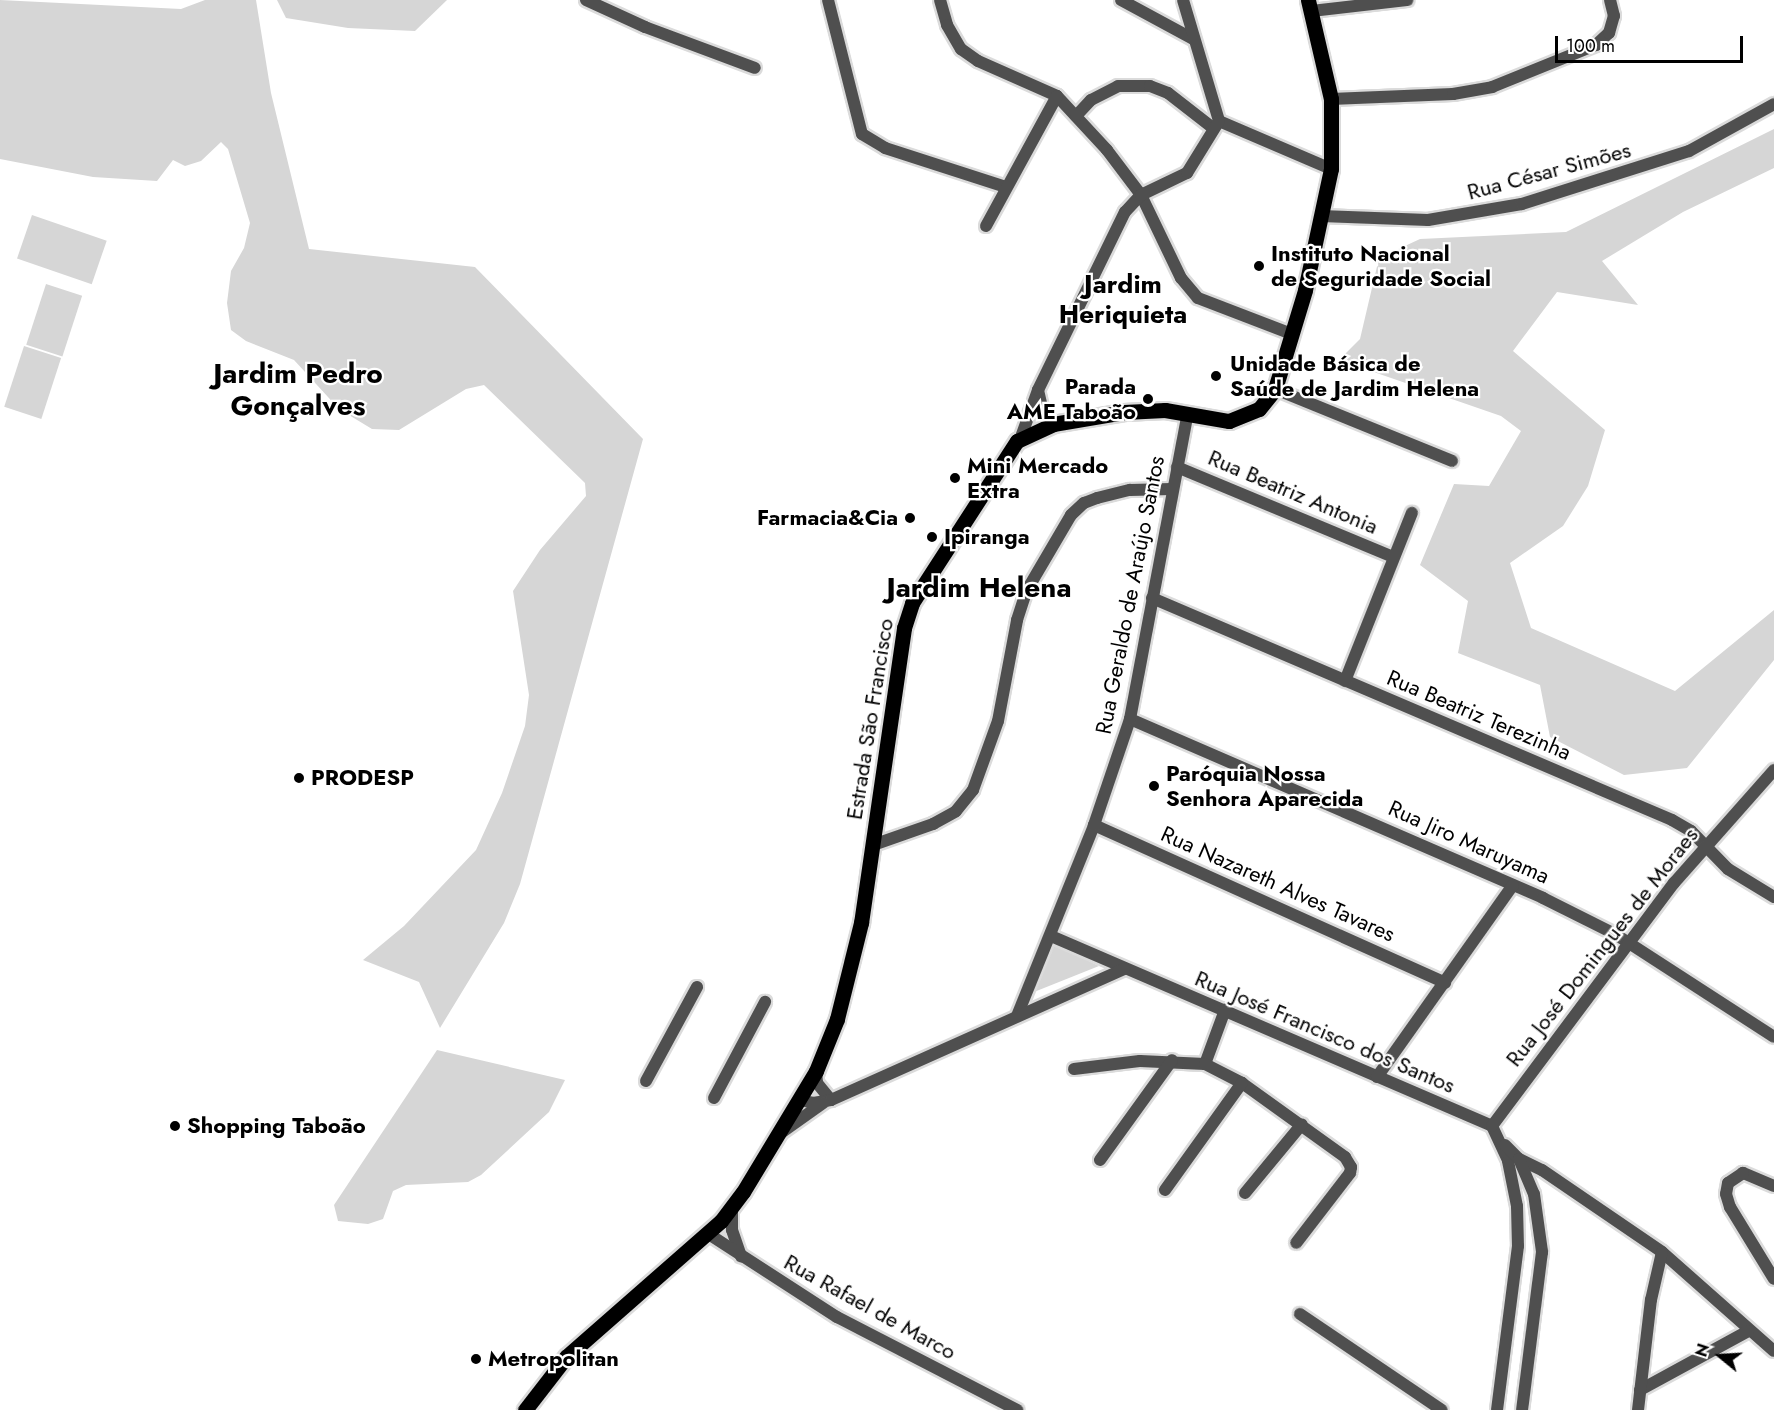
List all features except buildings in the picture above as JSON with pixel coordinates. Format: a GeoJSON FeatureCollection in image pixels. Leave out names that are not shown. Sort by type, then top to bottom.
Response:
{"type":"FeatureCollection","features":[{"type":"Feature","properties":{"kind":"main road"},"geometry":{"type":"LineString","coordinates":[[1021,437],[1053,424],[1124,412],[1165,410],[1187,416],[1229,421],[1259,409],[1275,389],[1292,334],[1331,169],[1332,99],[1310,5]]}},
{"type":"Feature","properties":{"kind":"main road","name":"Estrada São Francisco"},"geometry":{"type":"LineString","coordinates":[[525,1410],[566,1357],[707,1233],[732,1207],[801,1100],[816,1071],[849,980],[873,845],[900,645],[912,603],[1021,437]]}},
{"type":"Feature","properties":{"kind":"street"},"geometry":{"type":"LineString","coordinates":[[586,0],[645,27],[755,68]]}},
{"type":"Feature","properties":{"kind":"street"},"geometry":{"type":"LineString","coordinates":[[828,0],[862,134],[885,148],[1006,187]]}},
{"type":"Feature","properties":{"kind":"street"},"geometry":{"type":"LineString","coordinates":[[940,0],[954,41],[968,55],[1057,96],[1076,116],[1141,195],[1182,278],[1198,298],[1292,334]]}},
{"type":"Feature","properties":{"kind":"street"},"geometry":{"type":"LineString","coordinates":[[1121,0],[1193,39]]}},
{"type":"Feature","properties":{"kind":"street"},"geometry":{"type":"LineString","coordinates":[[1021,437],[1038,390],[1114,231],[1141,195],[1187,173],[1216,124],[1183,0]]}},
{"type":"Feature","properties":{"kind":"street"},"geometry":{"type":"LineString","coordinates":[[1310,5],[1407,0]]}},
{"type":"Feature","properties":{"kind":"street"},"geometry":{"type":"LineString","coordinates":[[1332,99],[1454,94],[1492,87],[1596,45],[1609,33],[1614,16],[1610,0]]}},
{"type":"Feature","properties":{"kind":"street"},"geometry":{"type":"LineString","coordinates":[[1076,116],[1091,100],[1118,86],[1150,86],[1168,93],[1216,124],[1331,169]]}},
{"type":"Feature","properties":{"kind":"street"},"geometry":{"type":"LineString","coordinates":[[987,225],[1057,96]]}},
{"type":"Feature","properties":{"kind":"street","name":"Rua César Simões"},"geometry":{"type":"LineString","coordinates":[[1321,216],[1428,220],[1522,204],[1689,151],[1774,104]]}},
{"type":"Feature","properties":{"kind":"street"},"geometry":{"type":"LineString","coordinates":[[1275,389],[1452,461]]}},
{"type":"Feature","properties":{"kind":"street"},"geometry":{"type":"LineString","coordinates":[[1038,390],[1042,407],[1053,424]]}},
{"type":"Feature","properties":{"kind":"street","name":"Rua Geraldo de Araújo Santos"},"geometry":{"type":"LineString","coordinates":[[1017,1016],[1094,825],[1130,719],[1187,416]]}},
{"type":"Feature","properties":{"kind":"street","name":"Rua Beatriz Antonia"},"geometry":{"type":"LineString","coordinates":[[1177,467],[1393,557]]}},
{"type":"Feature","properties":{"kind":"street"},"geometry":{"type":"LineString","coordinates":[[873,845],[933,824],[961,806],[973,790],[998,721],[1024,600],[1071,515],[1084,503],[1097,498],[1130,490],[1172,489]]}},
{"type":"Feature","properties":{"kind":"street"},"geometry":{"type":"LineString","coordinates":[[1345,681],[1412,513]]}},
{"type":"Feature","properties":{"kind":"street","name":"Rua Beatriz Terezinha"},"geometry":{"type":"LineString","coordinates":[[1152,598],[1672,820],[1707,847],[1728,869],[1774,897]]}},
{"type":"Feature","properties":{"kind":"street","name":"Rua Jiro Maruyama"},"geometry":{"type":"LineString","coordinates":[[1130,719],[1513,885],[1627,943],[1774,1037]]}},
{"type":"Feature","properties":{"kind":"street","name":"Rua José Domingues de Moraes"},"geometry":{"type":"LineString","coordinates":[[1492,1126],[1627,943],[1691,862],[1707,847],[1774,770]]}},
{"type":"Feature","properties":{"kind":"street","name":"Rua Nazareth Alves Tavares"},"geometry":{"type":"LineString","coordinates":[[1094,825],[1445,983]]}},
{"type":"Feature","properties":{"kind":"street"},"geometry":{"type":"LineString","coordinates":[[1377,1077],[1513,885]]}},
{"type":"Feature","properties":{"kind":"street","name":"Rua José Francisco dos Santos"},"geometry":{"type":"LineString","coordinates":[[1051,936],[1492,1126]]}},
{"type":"Feature","properties":{"kind":"street"},"geometry":{"type":"LineString","coordinates":[[780,1133],[827,1102],[1124,969]]}},
{"type":"Feature","properties":{"kind":"street"},"geometry":{"type":"LineString","coordinates":[[646,1082],[698,987]]}},
{"type":"Feature","properties":{"kind":"street"},"geometry":{"type":"LineString","coordinates":[[714,1098],[765,1002]]}},
{"type":"Feature","properties":{"kind":"street"},"geometry":{"type":"LineString","coordinates":[[1205,1064],[1225,1010]]}},
{"type":"Feature","properties":{"kind":"street"},"geometry":{"type":"LineString","coordinates":[[1100,1160],[1172,1060]]}},
{"type":"Feature","properties":{"kind":"street"},"geometry":{"type":"LineString","coordinates":[[1074,1069],[1172,1060],[1205,1064],[1242,1083],[1345,1157],[1351,1167],[1350,1173],[1296,1243]]}},
{"type":"Feature","properties":{"kind":"street"},"geometry":{"type":"LineString","coordinates":[[816,1071],[817,1083],[827,1102]]}},
{"type":"Feature","properties":{"kind":"street"},"geometry":{"type":"LineString","coordinates":[[1165,1190],[1242,1083]]}},
{"type":"Feature","properties":{"kind":"street"},"geometry":{"type":"LineString","coordinates":[[801,1100],[827,1102]]}},
{"type":"Feature","properties":{"kind":"street"},"geometry":{"type":"LineString","coordinates":[[1245,1194],[1302,1124]]}},
{"type":"Feature","properties":{"kind":"street"},"geometry":{"type":"LineString","coordinates":[[1492,1126],[1534,1194],[1542,1252],[1522,1410]]}},
{"type":"Feature","properties":{"kind":"street"},"geometry":{"type":"LineString","coordinates":[[1497,1410],[1518,1230],[1514,1160]]}},
{"type":"Feature","properties":{"kind":"street"},"geometry":{"type":"LineString","coordinates":[[1514,1160],[1542,1170],[1662,1252],[1748,1331],[1774,1351]]}},
{"type":"Feature","properties":{"kind":"street"},"geometry":{"type":"LineString","coordinates":[[1774,1186],[1743,1173],[1728,1182],[1726,1194],[1730,1207],[1774,1280]]}},
{"type":"Feature","properties":{"kind":"street"},"geometry":{"type":"LineString","coordinates":[[732,1207],[732,1230],[741,1257]]}},
{"type":"Feature","properties":{"kind":"street"},"geometry":{"type":"LineString","coordinates":[[1518,1230],[1539,1229]]}},
{"type":"Feature","properties":{"kind":"street","name":"Rua Rafael de Marco"},"geometry":{"type":"LineString","coordinates":[[707,1233],[837,1317],[1017,1410]]}},
{"type":"Feature","properties":{"kind":"street"},"geometry":{"type":"LineString","coordinates":[[1638,1410],[1651,1300],[1662,1252]]}},
{"type":"Feature","properties":{"kind":"street"},"geometry":{"type":"LineString","coordinates":[[1300,1314],[1442,1410]]}},
{"type":"Feature","properties":{"kind":"street"},"geometry":{"type":"LineString","coordinates":[[1640,1390],[1748,1331],[1774,1341]]}},
{"type":"Feature","properties":{"kind":"shaded area"},"geometry":{"type":"Polygon","coordinates":[[[0,0],[181,9],[205,0],[256,0],[271,93],[309,249],[475,267],[643,439],[520,884],[504,923],[440,1028],[419,982],[363,960],[404,926],[476,850],[502,793],[525,726],[529,695],[513,591],[540,550],[586,496],[585,483],[484,385],[466,389],[399,430],[372,429],[339,409],[294,360],[246,341],[231,330],[227,303],[231,271],[244,248],[250,223],[228,149],[221,142],[201,161],[185,166],[173,160],[157,181],[93,177],[0,159],[0,0]]]}},
{"type":"Feature","properties":{"kind":"shaded area"},"geometry":{"type":"Polygon","coordinates":[[[277,0],[447,0],[415,31],[348,28],[286,18],[277,0]]]}},
{"type":"Feature","properties":{"kind":"shaded area"},"geometry":{"type":"Polygon","coordinates":[[[1774,129],[1774,168],[1683,212],[1602,261],[1638,305],[1557,292],[1513,351],[1605,430],[1588,486],[1563,526],[1510,563],[1531,628],[1675,691],[1774,610],[1774,660],[1687,768],[1624,775],[1550,737],[1540,685],[1458,653],[1468,601],[1420,565],[1454,484],[1489,486],[1521,431],[1501,416],[1339,360],[1360,339],[1379,258],[1420,239],[1566,232],[1774,129]]]}},
{"type":"Feature","properties":{"kind":"shaded area"},"geometry":{"type":"Polygon","coordinates":[[[32,215],[107,241],[92,284],[17,258],[32,215]]]}},
{"type":"Feature","properties":{"kind":"shaded area"},"geometry":{"type":"Polygon","coordinates":[[[46,284],[82,296],[62,357],[26,345],[46,284]]]}},
{"type":"Feature","properties":{"kind":"shaded area"},"geometry":{"type":"Polygon","coordinates":[[[24,346],[61,358],[41,419],[4,407],[24,346]]]}},
{"type":"Feature","properties":{"kind":"shaded area"},"geometry":{"type":"Polygon","coordinates":[[[1053,943],[1099,966],[1034,992],[1053,943]]]}},
{"type":"Feature","properties":{"kind":"shaded area"},"geometry":{"type":"Polygon","coordinates":[[[437,1050],[565,1080],[549,1112],[481,1175],[468,1182],[406,1185],[393,1191],[383,1219],[368,1224],[338,1221],[334,1205],[437,1050]]]}},
{"type":"Feature","properties":{"kind":"place","name":"Instituto Nacional de Seguridade Social"},"geometry":{"type":"Point","coordinates":[1259,266]}},
{"type":"Feature","properties":{"kind":"place","name":"Unidade Básica de Saúde de Jardim Helena"},"geometry":{"type":"Point","coordinates":[1216,376]}},
{"type":"Feature","properties":{"kind":"place","name":"Parada AME Taboão"},"geometry":{"type":"Point","coordinates":[1148,399]}},
{"type":"Feature","properties":{"kind":"place","name":"Mini Mercado Extra"},"geometry":{"type":"Point","coordinates":[955,478]}},
{"type":"Feature","properties":{"kind":"place","name":"Farmacia&Cia"},"geometry":{"type":"Point","coordinates":[910,518]}},
{"type":"Feature","properties":{"kind":"place","name":"Ipiranga"},"geometry":{"type":"Point","coordinates":[932,537]}},
{"type":"Feature","properties":{"kind":"place","name":"PRODESP"},"geometry":{"type":"Point","coordinates":[299,778]}},
{"type":"Feature","properties":{"kind":"place","name":"Paróquia Nossa Senhora Aparecida"},"geometry":{"type":"Point","coordinates":[1154,786]}},
{"type":"Feature","properties":{"kind":"place","name":"Shopping Taboão"},"geometry":{"type":"Point","coordinates":[175,1126]}},
{"type":"Feature","properties":{"kind":"place","name":"Metropolitan"},"geometry":{"type":"Point","coordinates":[476,1359]}},
{"type":"Feature","properties":{"kind":"district","name":"Jardim Heriquieta"},"geometry":{"type":"Point","coordinates":[1123,300]}},
{"type":"Feature","properties":{"kind":"district","name":"Jardim Pedro Gonçalves"},"geometry":{"type":"Point","coordinates":[298,390]}},
{"type":"Feature","properties":{"kind":"district","name":"Jardim Helena"},"geometry":{"type":"Point","coordinates":[979,588]}}]}
